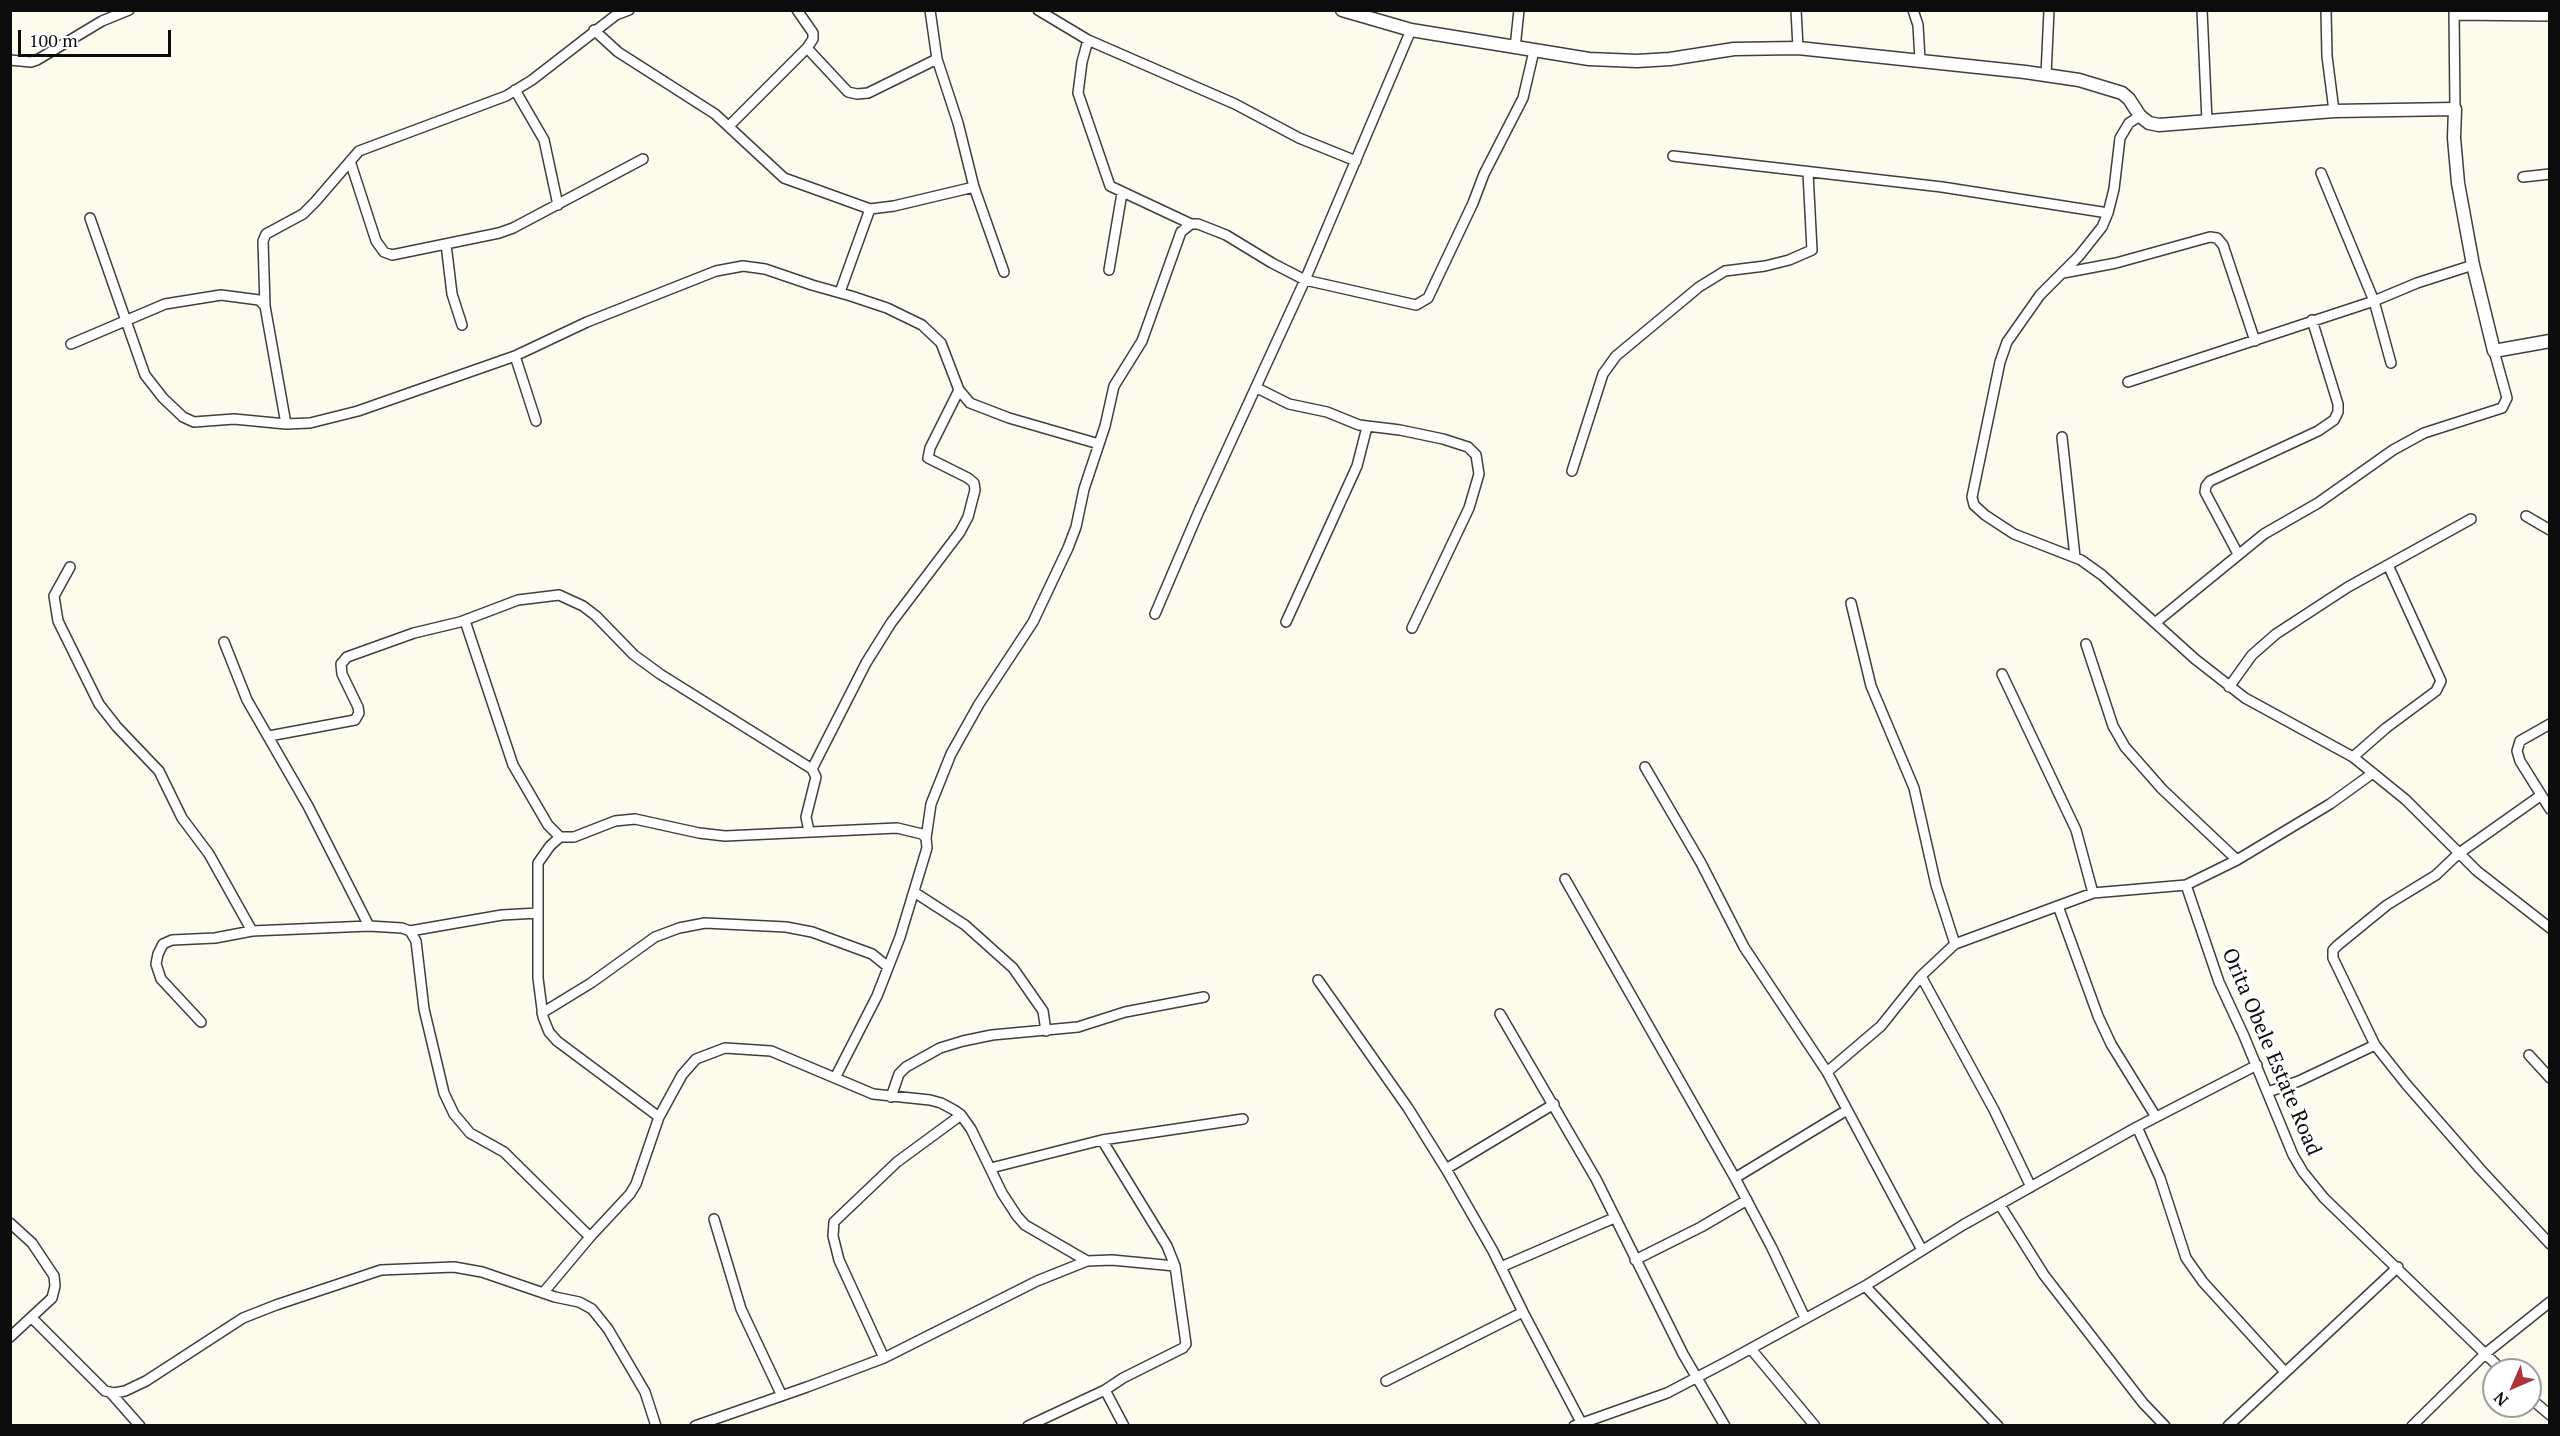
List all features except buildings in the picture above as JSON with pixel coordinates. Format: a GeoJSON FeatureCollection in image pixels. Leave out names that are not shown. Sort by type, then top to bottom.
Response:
{"type":"FeatureCollection","features":[{"type":"Feature","properties":{"kind":"street"},"geometry":{"type":"LineString","coordinates":[[10,60],[31,62],[37,60],[102,21],[129,10]]}},
{"type":"Feature","properties":{"kind":"street"},"geometry":{"type":"LineString","coordinates":[[286,424],[266,306],[263,241],[266,234],[303,214],[350,161],[366,147],[455,116],[515,90],[532,80],[594,30],[616,15],[629,10]]}},
{"type":"Feature","properties":{"kind":"street"},"geometry":{"type":"LineString","coordinates":[[729,126],[807,48],[813,39],[813,33],[797,10]]}},
{"type":"Feature","properties":{"kind":"street"},"geometry":{"type":"LineString","coordinates":[[930,10],[937,59],[958,123],[974,187],[1004,272]]}},
{"type":"Feature","properties":{"kind":"street"},"geometry":{"type":"LineString","coordinates":[[1038,10],[1088,40],[1235,104],[1299,138],[1356,161]]}},
{"type":"Feature","properties":{"kind":"street"},"geometry":{"type":"LineString","coordinates":[[1342,10],[1411,30],[1589,59],[1637,61],[1670,59],[1734,49],[1798,48],[2046,75],[2079,80],[2122,93],[2129,99],[2140,116],[2149,123],[2159,125],[2334,111],[2455,109]]}},
{"type":"Feature","properties":{"kind":"street"},"geometry":{"type":"LineString","coordinates":[[1515,48],[1519,10]]}},
{"type":"Feature","properties":{"kind":"street"},"geometry":{"type":"LineString","coordinates":[[1796,10],[1798,48]]}},
{"type":"Feature","properties":{"kind":"street"},"geometry":{"type":"LineString","coordinates":[[1913,10],[1918,25],[1920,60]]}},
{"type":"Feature","properties":{"kind":"street"},"geometry":{"type":"LineString","coordinates":[[2046,75],[2049,10]]}},
{"type":"Feature","properties":{"kind":"street"},"geometry":{"type":"LineString","coordinates":[[2202,10],[2208,121]]}},
{"type":"Feature","properties":{"kind":"street"},"geometry":{"type":"LineString","coordinates":[[2326,10],[2334,111]]}},
{"type":"Feature","properties":{"kind":"street"},"geometry":{"type":"LineString","coordinates":[[2155,623],[2264,534],[2318,503],[2393,450],[2424,433],[2502,408],[2507,398],[2473,265],[2458,183],[2454,138],[2454,13],[2550,16]]}},
{"type":"Feature","properties":{"kind":"street"},"geometry":{"type":"LineString","coordinates":[[594,30],[618,52],[715,114],[784,178],[870,209],[894,206],[974,187]]}},
{"type":"Feature","properties":{"kind":"street"},"geometry":{"type":"LineString","coordinates":[[1155,614],[1199,511],[1305,280],[1411,30]]}},
{"type":"Feature","properties":{"kind":"street"},"geometry":{"type":"LineString","coordinates":[[1088,40],[1082,62],[1078,93],[1110,186],[1191,224],[1198,224],[1226,235],[1305,280],[1416,305],[1428,298],[1473,203],[1484,174],[1523,98],[1534,51]]}},
{"type":"Feature","properties":{"kind":"street"},"geometry":{"type":"LineString","coordinates":[[807,48],[848,92],[857,94],[868,93],[937,59]]}},
{"type":"Feature","properties":{"kind":"street"},"geometry":{"type":"LineString","coordinates":[[515,90],[544,140],[558,205]]}},
{"type":"Feature","properties":{"kind":"street"},"geometry":{"type":"LineString","coordinates":[[2140,116],[2129,123],[2120,138],[2108,213],[2102,227],[2063,273],[2040,295],[2007,342],[2000,362],[1972,497],[1979,510],[2014,534],[2075,557],[2102,575],[2229,687],[2264,710],[2353,757],[2412,806],[2458,854],[2550,928]]}},
{"type":"Feature","properties":{"kind":"street"},"geometry":{"type":"LineString","coordinates":[[1673,156],[1942,187],[2108,213]]}},
{"type":"Feature","properties":{"kind":"street"},"geometry":{"type":"LineString","coordinates":[[350,161],[376,241],[384,252],[392,255],[499,234],[643,159]]}},
{"type":"Feature","properties":{"kind":"street"},"geometry":{"type":"LineString","coordinates":[[1572,471],[1603,374],[1616,356],[1699,287],[1725,271],[1765,266],[1789,260],[1812,250],[1808,173]]}},
{"type":"Feature","properties":{"kind":"street"},"geometry":{"type":"LineString","coordinates":[[2321,173],[2374,301],[2391,363]]}},
{"type":"Feature","properties":{"kind":"street"},"geometry":{"type":"LineString","coordinates":[[2523,177],[2550,174]]}},
{"type":"Feature","properties":{"kind":"street"},"geometry":{"type":"LineString","coordinates":[[1109,270],[1122,193]]}},
{"type":"Feature","properties":{"kind":"street"},"geometry":{"type":"LineString","coordinates":[[840,292],[870,209]]}},
{"type":"Feature","properties":{"kind":"street"},"geometry":{"type":"LineString","coordinates":[[90,218],[145,375],[163,398],[183,417],[194,422],[234,419],[286,424],[310,423],[358,411],[515,356],[587,322],[716,271],[743,266],[765,269],[887,308],[933,333],[946,351],[958,390],[970,403],[1099,444]]}},
{"type":"Feature","properties":{"kind":"street"},"geometry":{"type":"LineString","coordinates":[[835,1078],[861,1031],[888,967],[927,848],[930,804],[951,754],[979,704],[1033,622],[1055,578],[1076,527],[1084,489],[1099,444],[1114,386],[1137,352],[1182,232],[1191,224]]}},
{"type":"Feature","properties":{"kind":"street"},"geometry":{"type":"LineString","coordinates":[[2063,273],[2116,263],[2210,237],[2217,238],[2223,245],[2255,341]]}},
{"type":"Feature","properties":{"kind":"street"},"geometry":{"type":"LineString","coordinates":[[446,244],[452,294],[462,325]]}},
{"type":"Feature","properties":{"kind":"street"},"geometry":{"type":"LineString","coordinates":[[2128,382],[2374,301],[2473,265]]}},
{"type":"Feature","properties":{"kind":"street"},"geometry":{"type":"LineString","coordinates":[[71,344],[165,304],[199,297],[246,296],[259,300],[266,306]]}},
{"type":"Feature","properties":{"kind":"street"},"geometry":{"type":"LineString","coordinates":[[2238,554],[2205,492],[2206,486],[2210,481],[2318,431],[2334,420],[2338,412],[2338,404],[2312,320]]}},
{"type":"Feature","properties":{"kind":"street"},"geometry":{"type":"LineString","coordinates":[[2494,351],[2550,341]]}},
{"type":"Feature","properties":{"kind":"street"},"geometry":{"type":"LineString","coordinates":[[515,356],[536,422]]}},
{"type":"Feature","properties":{"kind":"street"},"geometry":{"type":"LineString","coordinates":[[1257,388],[1289,404],[1327,412],[1367,427],[1400,430],[1452,442],[1472,450],[1478,462],[1477,483],[1469,508],[1412,628]]}},
{"type":"Feature","properties":{"kind":"street"},"geometry":{"type":"LineString","coordinates":[[812,769],[866,663],[891,623],[960,532],[968,517],[975,490],[974,483],[969,478],[928,458],[930,448],[958,390]]}},
{"type":"Feature","properties":{"kind":"street"},"geometry":{"type":"LineString","coordinates":[[1286,621],[1357,466],[1367,427]]}},
{"type":"Feature","properties":{"kind":"street"},"geometry":{"type":"LineString","coordinates":[[2062,437],[2075,557]]}},
{"type":"Feature","properties":{"kind":"street"},"geometry":{"type":"LineString","coordinates":[[2526,516],[2550,530]]}},
{"type":"Feature","properties":{"kind":"street"},"geometry":{"type":"LineString","coordinates":[[2229,687],[2252,655],[2276,634],[2348,587],[2471,519]]}},
{"type":"Feature","properties":{"kind":"street"},"geometry":{"type":"LineString","coordinates":[[2353,757],[2386,728],[2436,691],[2441,681],[2438,670],[2388,565]]}},
{"type":"Feature","properties":{"kind":"street"},"geometry":{"type":"LineString","coordinates":[[70,567],[54,596],[58,621],[99,704],[117,727],[159,771],[182,818],[209,854],[252,931]]}},
{"type":"Feature","properties":{"kind":"street"},"geometry":{"type":"LineString","coordinates":[[269,736],[355,720],[359,713],[342,674],[343,660],[414,633],[465,621],[518,600],[549,595],[571,599],[596,616],[634,655],[660,674],[812,769],[816,777],[806,817],[809,831]]}},
{"type":"Feature","properties":{"kind":"street"},"geometry":{"type":"LineString","coordinates":[[1851,603],[1871,686],[1914,789],[1936,885],[1956,944]]}},
{"type":"Feature","properties":{"kind":"street"},"geometry":{"type":"LineString","coordinates":[[465,621],[513,765],[548,825],[560,837]]}},
{"type":"Feature","properties":{"kind":"street"},"geometry":{"type":"LineString","coordinates":[[224,642],[247,700],[308,806],[369,926]]}},
{"type":"Feature","properties":{"kind":"street"},"geometry":{"type":"LineString","coordinates":[[2086,644],[2113,726],[2125,747],[2156,782],[2237,860]]}},
{"type":"Feature","properties":{"kind":"street"},"geometry":{"type":"LineString","coordinates":[[2002,674],[2076,830],[2093,893]]}},
{"type":"Feature","properties":{"kind":"street"},"geometry":{"type":"LineString","coordinates":[[2550,724],[2520,741],[2517,751],[2540,796],[2550,809]]}},
{"type":"Feature","properties":{"kind":"street"},"geometry":{"type":"LineString","coordinates":[[1645,767],[1701,863],[1744,946],[1827,1072],[1922,1250]]}},
{"type":"Feature","properties":{"kind":"street"},"geometry":{"type":"LineString","coordinates":[[1827,1072],[1881,1026],[1921,976],[1956,944],[2093,893],[2186,885],[2237,860],[2330,804],[2373,773]]}},
{"type":"Feature","properties":{"kind":"street"},"geometry":{"type":"LineString","coordinates":[[2540,796],[2458,854],[2443,869],[2387,905],[2333,950],[2333,958],[2375,1045],[2474,1162],[2550,1244]]}},
{"type":"Feature","properties":{"kind":"street"},"geometry":{"type":"LineString","coordinates":[[659,1117],[557,1041],[549,1032],[542,1013],[538,978],[538,863],[550,846],[560,837],[574,837],[615,821],[635,819],[699,833],[725,836],[897,828],[922,834],[926,838]]}},
{"type":"Feature","properties":{"kind":"street"},"geometry":{"type":"LineString","coordinates":[[1565,879],[1735,1178],[1805,1318]]}},
{"type":"Feature","properties":{"kind":"street","name":"Orita Obele Estate Road"},"geometry":{"type":"LineString","coordinates":[[2186,885],[2219,982],[2257,1065],[2293,1155],[2303,1172],[2324,1198],[2491,1358]]}},
{"type":"Feature","properties":{"kind":"street"},"geometry":{"type":"LineString","coordinates":[[914,892],[965,925],[1013,968],[1043,1011],[1046,1031]]}},
{"type":"Feature","properties":{"kind":"street"},"geometry":{"type":"LineString","coordinates":[[2058,906],[2098,1016],[2111,1044],[2156,1117]]}},
{"type":"Feature","properties":{"kind":"street"},"geometry":{"type":"LineString","coordinates":[[201,1022],[161,979],[156,963],[163,944],[172,940],[215,938],[252,931],[369,926],[402,928],[410,931],[502,915],[538,913]]}},
{"type":"Feature","properties":{"kind":"street"},"geometry":{"type":"LineString","coordinates":[[542,1013],[591,983],[655,937],[679,928],[705,923],[786,927],[812,932],[872,954],[888,967]]}},
{"type":"Feature","properties":{"kind":"street"},"geometry":{"type":"LineString","coordinates":[[410,931],[416,941],[424,1009],[444,1093],[454,1114],[470,1133],[504,1152],[590,1237]]}},
{"type":"Feature","properties":{"kind":"street"},"geometry":{"type":"LineString","coordinates":[[1921,976],[1994,1110],[2031,1187]]}},
{"type":"Feature","properties":{"kind":"street"},"geometry":{"type":"LineString","coordinates":[[1318,980],[1408,1108],[1446,1170],[1501,1267],[1579,1424],[1667,1393],[1699,1377],[1865,1286],[1922,1250],[2137,1127],[2257,1065]]}},
{"type":"Feature","properties":{"kind":"street"},"geometry":{"type":"LineString","coordinates":[[891,1097],[899,1074],[906,1067],[940,1048],[992,1035],[1078,1027],[1125,1012],[1204,997]]}},
{"type":"Feature","properties":{"kind":"street"},"geometry":{"type":"LineString","coordinates":[[1500,1014],[1596,1179],[1683,1354],[1699,1377],[1725,1425]]}},
{"type":"Feature","properties":{"kind":"street"},"geometry":{"type":"LineString","coordinates":[[2268,1092],[2299,1081],[2375,1045]]}},
{"type":"Feature","properties":{"kind":"street"},"geometry":{"type":"LineString","coordinates":[[543,1293],[630,1194],[636,1184],[659,1117],[682,1075],[696,1059],[725,1048],[771,1051],[873,1094],[941,1103],[961,1115],[991,1168],[1002,1193],[1025,1225],[1087,1261]]}},
{"type":"Feature","properties":{"kind":"street"},"geometry":{"type":"LineString","coordinates":[[2529,1055],[2550,1078]]}},
{"type":"Feature","properties":{"kind":"street"},"geometry":{"type":"LineString","coordinates":[[1446,1170],[1554,1104]]}},
{"type":"Feature","properties":{"kind":"street"},"geometry":{"type":"LineString","coordinates":[[1735,1178],[1847,1110]]}},
{"type":"Feature","properties":{"kind":"street"},"geometry":{"type":"LineString","coordinates":[[885,1358],[839,1260],[833,1236],[834,1222],[897,1162],[961,1115]]}},
{"type":"Feature","properties":{"kind":"street"},"geometry":{"type":"LineString","coordinates":[[991,1168],[1102,1140],[1243,1119]]}},
{"type":"Feature","properties":{"kind":"street"},"geometry":{"type":"LineString","coordinates":[[2137,1127],[2160,1179],[2186,1258],[2203,1282],[2285,1372]]}},
{"type":"Feature","properties":{"kind":"street"},"geometry":{"type":"LineString","coordinates":[[1028,1425],[1105,1390],[1123,1378],[1183,1348],[1186,1344],[1175,1266],[1167,1245],[1102,1140]]}},
{"type":"Feature","properties":{"kind":"street"},"geometry":{"type":"LineString","coordinates":[[1635,1260],[1701,1227],[1747,1200]]}},
{"type":"Feature","properties":{"kind":"street"},"geometry":{"type":"LineString","coordinates":[[2000,1205],[2044,1275],[2143,1403],[2165,1425]]}},
{"type":"Feature","properties":{"kind":"street"},"geometry":{"type":"LineString","coordinates":[[1501,1267],[1614,1218]]}},
{"type":"Feature","properties":{"kind":"street"},"geometry":{"type":"LineString","coordinates":[[714,1219],[741,1309],[782,1396]]}},
{"type":"Feature","properties":{"kind":"street"},"geometry":{"type":"LineString","coordinates":[[10,1223],[32,1243],[54,1276],[55,1286],[52,1298],[10,1336]]}},
{"type":"Feature","properties":{"kind":"street"},"geometry":{"type":"LineString","coordinates":[[695,1425],[885,1358],[1037,1281],[1087,1261],[1112,1260],[1175,1266]]}},
{"type":"Feature","properties":{"kind":"street"},"geometry":{"type":"LineString","coordinates":[[32,1317],[105,1391],[125,1391],[146,1381],[243,1318],[345,1280],[381,1270],[454,1267],[482,1272],[543,1293],[579,1302],[601,1318],[645,1392],[656,1425]]}},
{"type":"Feature","properties":{"kind":"street"},"geometry":{"type":"LineString","coordinates":[[2233,1423],[2398,1267]]}},
{"type":"Feature","properties":{"kind":"street"},"geometry":{"type":"LineString","coordinates":[[1865,1286],[1998,1425]]}},
{"type":"Feature","properties":{"kind":"street"},"geometry":{"type":"LineString","coordinates":[[2412,1425],[2486,1353],[2550,1302]]}},
{"type":"Feature","properties":{"kind":"street"},"geometry":{"type":"LineString","coordinates":[[1386,1381],[1523,1312]]}},
{"type":"Feature","properties":{"kind":"street"},"geometry":{"type":"LineString","coordinates":[[1751,1349],[1815,1425]]}},
{"type":"Feature","properties":{"kind":"street"},"geometry":{"type":"LineString","coordinates":[[1105,1390],[1124,1425]]}},
{"type":"Feature","properties":{"kind":"street"},"geometry":{"type":"LineString","coordinates":[[110,1392],[140,1425]]}}]}
